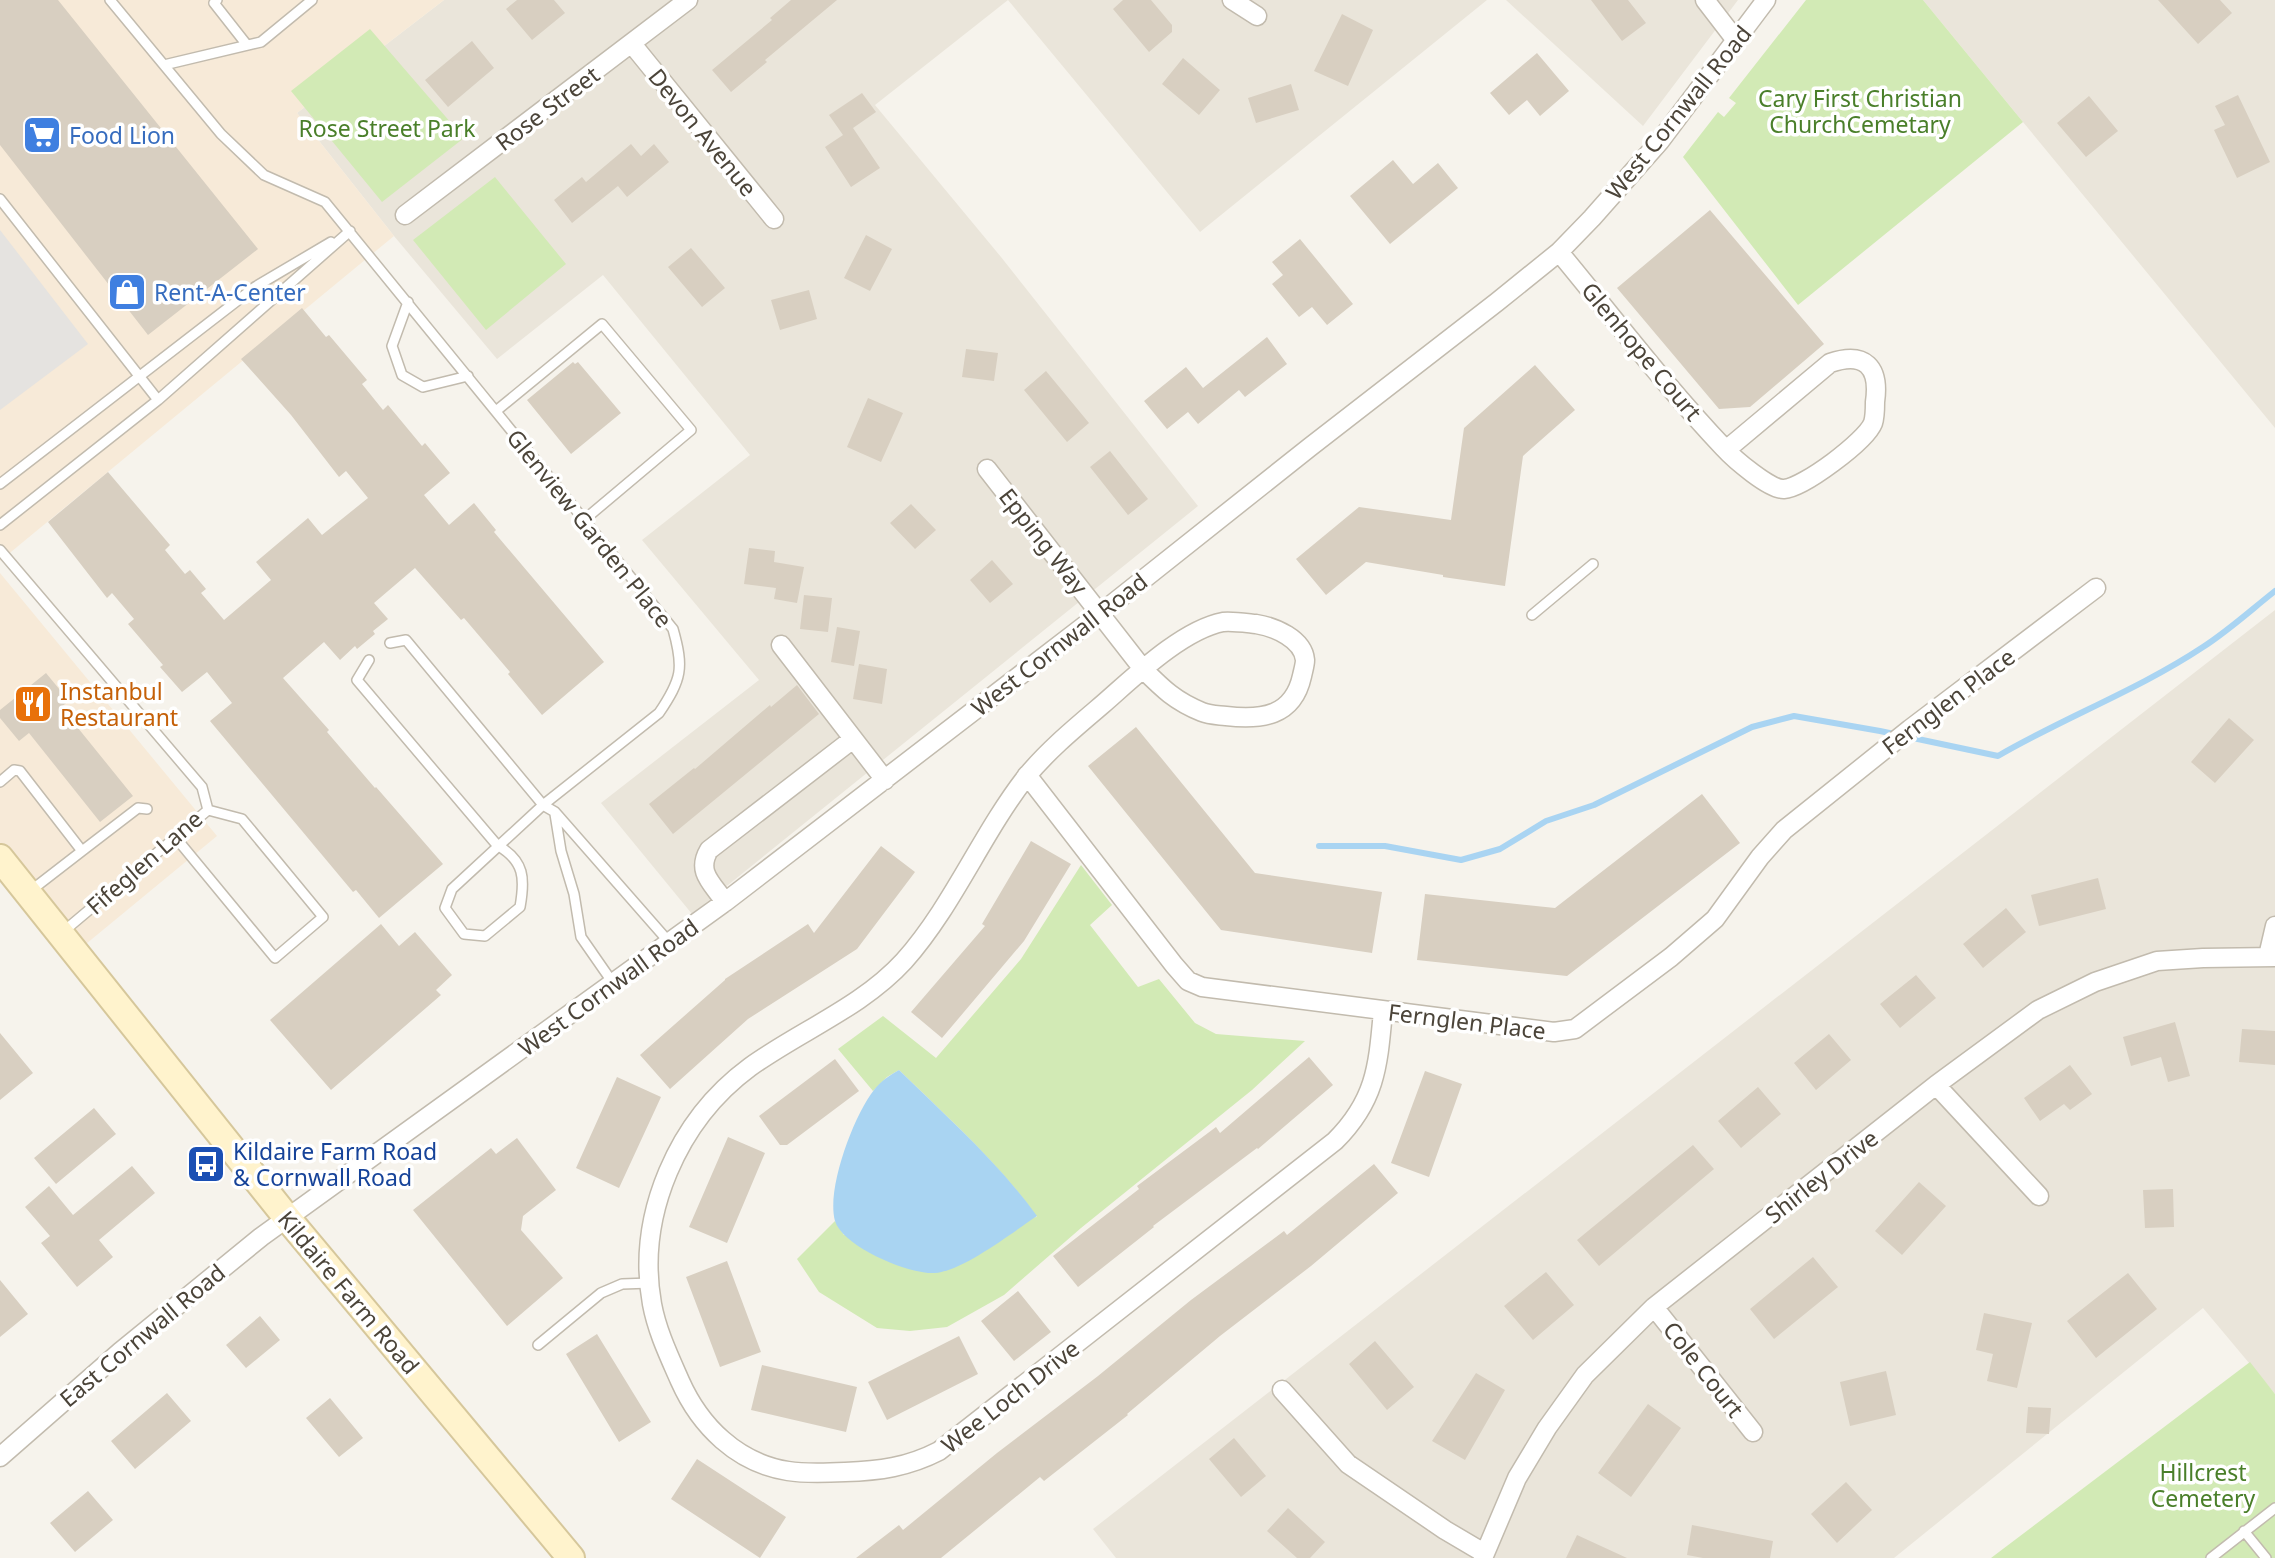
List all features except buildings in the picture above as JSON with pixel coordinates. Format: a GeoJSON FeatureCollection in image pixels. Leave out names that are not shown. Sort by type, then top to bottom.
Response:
{"type":"FeatureCollection","features":[{"type":"Feature","properties":{"kind":"main road","name":"Kildaire Farm Road"},"geometry":{"type":"LineString","coordinates":[[0,859],[288,1219],[571,1558]]}},
{"type":"Feature","properties":{"kind":"street","name":"Rose Street"},"geometry":{"type":"LineString","coordinates":[[405,215],[688,0]]}},
{"type":"Feature","properties":{"kind":"street"},"geometry":{"type":"LineString","coordinates":[[1232,0],[1257,16]]}},
{"type":"Feature","properties":{"kind":"street"},"geometry":{"type":"LineString","coordinates":[[1705,0],[1735,39]]}},
{"type":"Feature","properties":{"kind":"street","name":"West Cornwall Road"},"geometry":{"type":"LineString","coordinates":[[288,1219],[725,902],[1101,613],[1559,252],[1660,141],[1766,0]]}},
{"type":"Feature","properties":{"kind":"street","name":"Devon Avenue"},"geometry":{"type":"LineString","coordinates":[[632,44],[774,219]]}},
{"type":"Feature","properties":{"kind":"street","name":"Glenhope Court"},"geometry":{"type":"LineString","coordinates":[[1559,252],[1726,450],[1769,485],[1784,489],[1798,485],[1859,441],[1873,424],[1878,386],[1875,372],[1863,362],[1846,357],[1830,363],[1726,450]]}},
{"type":"Feature","properties":{"kind":"street","name":"Epping Way"},"geometry":{"type":"LineString","coordinates":[[987,469],[1143,669]]}},
{"type":"Feature","properties":{"kind":"street","name":"Fernglen Place"},"geometry":{"type":"LineString","coordinates":[[1027,775],[1188,981],[1202,987],[1383,1012],[1554,1032],[1575,1029],[1626,993],[1715,919],[1760,857],[1784,830],[1910,729],[2096,588]]}},
{"type":"Feature","properties":{"kind":"street","name":"Wee Loch Drive"},"geometry":{"type":"LineString","coordinates":[[1143,669],[1171,697],[1206,714],[1252,719],[1274,712],[1291,702],[1300,684],[1305,663],[1301,648],[1289,637],[1272,628],[1256,624],[1225,622],[1197,632],[1165,652],[1143,669],[1067,734],[1027,775],[998,816],[927,931],[904,961],[863,996],[751,1067],[710,1104],[682,1141],[659,1195],[651,1238],[652,1303],[663,1340],[695,1410],[729,1447],[766,1465],[788,1471],[880,1471],[920,1461],[939,1451],[1335,1141],[1360,1112],[1375,1077],[1383,1012]]}},
{"type":"Feature","properties":{"kind":"street"},"geometry":{"type":"LineString","coordinates":[[781,645],[885,780]]}},
{"type":"Feature","properties":{"kind":"street"},"geometry":{"type":"LineString","coordinates":[[725,902],[702,870],[703,859],[709,850],[853,738]]}},
{"type":"Feature","properties":{"kind":"street"},"geometry":{"type":"LineString","coordinates":[[2272,957],[2275,926]]}},
{"type":"Feature","properties":{"kind":"street","name":"Shirley Drive"},"geometry":{"type":"LineString","coordinates":[[1483,1555],[1517,1478],[1547,1428],[1585,1375],[1654,1307],[1936,1086],[2038,1010],[2095,982],[2157,961],[2272,957]]}},
{"type":"Feature","properties":{"kind":"street"},"geometry":{"type":"LineString","coordinates":[[1936,1086],[2039,1196]]}},
{"type":"Feature","properties":{"kind":"street","name":"East Cornwall Road"},"geometry":{"type":"LineString","coordinates":[[0,1457],[120,1352],[261,1237],[288,1219]]}},
{"type":"Feature","properties":{"kind":"street","name":"Cole Court"},"geometry":{"type":"LineString","coordinates":[[1654,1307],[1753,1432]]}},
{"type":"Feature","properties":{"kind":"street"},"geometry":{"type":"LineString","coordinates":[[1282,1390],[1348,1464],[1483,1555]]}},
{"type":"Feature","properties":{"kind":"lane","name":"Glenview Garden Place"},"geometry":{"type":"LineString","coordinates":[[110,0],[221,134],[264,174],[325,202],[673,629],[679,651],[680,670],[673,692],[659,713],[497,845]]}},
{"type":"Feature","properties":{"kind":"lane"},"geometry":{"type":"LineString","coordinates":[[217,0],[214,3],[247,45]]}},
{"type":"Feature","properties":{"kind":"lane"},"geometry":{"type":"LineString","coordinates":[[164,65],[261,41],[312,0]]}},
{"type":"Feature","properties":{"kind":"lane"},"geometry":{"type":"LineString","coordinates":[[0,200],[158,401]]}},
{"type":"Feature","properties":{"kind":"lane"},"geometry":{"type":"LineString","coordinates":[[0,484],[254,287],[350,231]]}},
{"type":"Feature","properties":{"kind":"lane"},"geometry":{"type":"LineString","coordinates":[[0,525],[158,401],[350,231]]}},
{"type":"Feature","properties":{"kind":"lane"},"geometry":{"type":"LineString","coordinates":[[408,302],[392,346],[402,375],[423,387],[468,376]]}},
{"type":"Feature","properties":{"kind":"lane"},"geometry":{"type":"LineString","coordinates":[[496,411],[602,324],[691,430],[584,520]]}},
{"type":"Feature","properties":{"kind":"lane","name":"Fifeglen Lane"},"geometry":{"type":"LineString","coordinates":[[0,550],[202,787],[208,810],[60,934]]}},
{"type":"Feature","properties":{"kind":"lane"},"geometry":{"type":"LineString","coordinates":[[1532,615],[1593,564]]}},
{"type":"Feature","properties":{"kind":"lane"},"geometry":{"type":"LineString","coordinates":[[390,643],[406,640],[543,805],[555,812],[669,942]]}},
{"type":"Feature","properties":{"kind":"lane"},"geometry":{"type":"LineString","coordinates":[[369,660],[357,680],[497,845],[512,854],[524,881],[520,907],[485,936],[464,934],[445,908],[452,888],[497,845]]}},
{"type":"Feature","properties":{"kind":"lane"},"geometry":{"type":"LineString","coordinates":[[0,782],[14,770],[20,771],[82,851]]}},
{"type":"Feature","properties":{"kind":"lane"},"geometry":{"type":"LineString","coordinates":[[27,893],[143,808]]}},
{"type":"Feature","properties":{"kind":"lane"},"geometry":{"type":"LineString","coordinates":[[176,838],[275,958],[323,917],[242,819],[208,810]]}},
{"type":"Feature","properties":{"kind":"lane"},"geometry":{"type":"LineString","coordinates":[[555,812],[581,937],[613,983]]}},
{"type":"Feature","properties":{"kind":"lane"},"geometry":{"type":"LineString","coordinates":[[538,1345],[601,1293],[622,1284],[650,1283]]}},
{"type":"Feature","properties":{"kind":"lane"},"geometry":{"type":"LineString","coordinates":[[2211,1558],[2275,1508]]}},
{"type":"Feature","properties":{"kind":"lane"},"geometry":{"type":"LineString","coordinates":[[2244,1531],[2266,1558]]}},
{"type":"Feature","properties":{"kind":"shaded area"},"geometry":{"type":"Polygon","coordinates":[[[0,0],[444,0],[297,113],[394,236],[0,561],[0,0]]]}},
{"type":"Feature","properties":{"kind":"shaded area"},"geometry":{"type":"Polygon","coordinates":[[[444,0],[1008,0],[875,105],[1001,257],[1198,506],[692,914],[601,803],[759,680],[642,540],[750,455],[603,275],[497,359],[394,236],[297,113],[444,0]]]}},
{"type":"Feature","properties":{"kind":"shaded area"},"geometry":{"type":"Polygon","coordinates":[[[1008,0],[1487,0],[1200,232],[1008,0]]]}},
{"type":"Feature","properties":{"kind":"shaded area"},"geometry":{"type":"Polygon","coordinates":[[[1506,0],[1738,0],[1643,126],[1506,0]]]}},
{"type":"Feature","properties":{"kind":"shaded area"},"geometry":{"type":"Polygon","coordinates":[[[1923,0],[2275,0],[2275,428],[2023,122],[1923,0]]]}},
{"type":"Feature","properties":{"kind":"shaded area"},"geometry":{"type":"Polygon","coordinates":[[[0,230],[88,344],[0,410],[0,230]]]}},
{"type":"Feature","properties":{"kind":"shaded area"},"geometry":{"type":"Polygon","coordinates":[[[0,573],[217,836],[75,953],[0,858],[0,573]]]}},
{"type":"Feature","properties":{"kind":"shaded area"},"geometry":{"type":"Polygon","coordinates":[[[2275,610],[2275,1394],[2203,1308],[1894,1558],[1116,1558],[1093,1529],[2275,610]]]}},
{"type":"Feature","properties":{"kind":"green space","name":"Cary First Christian ChurchCemetary"},"geometry":{"type":"Polygon","coordinates":[[[1806,0],[1923,0],[2023,122],[1798,305],[1683,157],[1718,112],[1724,117],[1736,103],[1729,98],[1806,0]]]}},
{"type":"Feature","properties":{"kind":"green space","name":"Rose Street Park"},"geometry":{"type":"Polygon","coordinates":[[[370,29],[464,138],[382,202],[291,91],[370,29]]]}},
{"type":"Feature","properties":{"kind":"green space","name":"Rose Street Park"},"geometry":{"type":"Polygon","coordinates":[[[495,177],[566,264],[486,330],[413,240],[495,177]]]}},
{"type":"Feature","properties":{"kind":"green space"},"geometry":{"type":"Polygon","coordinates":[[[1081,865],[1112,905],[1090,925],[1138,987],[1159,979],[1195,1023],[1216,1034],[1305,1041],[1252,1090],[1081,1228],[1004,1295],[947,1327],[910,1331],[877,1328],[819,1292],[797,1259],[835,1221],[844,1235],[1037,1217],[989,1159],[899,1070],[873,1091],[838,1049],[883,1016],[936,1058],[1021,959],[1081,865]]]}},
{"type":"Feature","properties":{"kind":"green space","name":"Hillcrest Cemetery"},"geometry":{"type":"Polygon","coordinates":[[[2250,1362],[2275,1394],[2275,1558],[1991,1558],[2250,1362]]]}},
{"type":"Feature","properties":{"kind":"water"},"geometry":{"type":"Polygon","coordinates":[[[899,1070],[989,1158],[1037,1216],[1002,1241],[946,1271],[924,1272],[879,1258],[850,1240],[835,1221],[834,1191],[850,1134],[874,1090],[899,1070]]]}},
{"type":"Feature","properties":{"kind":"waterway"},"geometry":{"type":"LineString","coordinates":[[1319,846],[1385,846],[1461,860],[1500,849],[1546,821],[1594,805],[1752,727],[1794,716],[1998,756],[2178,662],[2221,634],[2275,591]]}},
{"type":"Feature","properties":{"kind":"place","name":"Food Lion"},"geometry":{"type":"Point","coordinates":[42,135]}},
{"type":"Feature","properties":{"kind":"place","name":"Rent-A-Center"},"geometry":{"type":"Point","coordinates":[127,292]}},
{"type":"Feature","properties":{"kind":"place","name":"Instanbul Restaurant"},"geometry":{"type":"Point","coordinates":[33,704]}},
{"type":"Feature","properties":{"kind":"place","name":"Kildaire Farm Road & Cornwall Road"},"geometry":{"type":"Point","coordinates":[206,1164]}}]}
